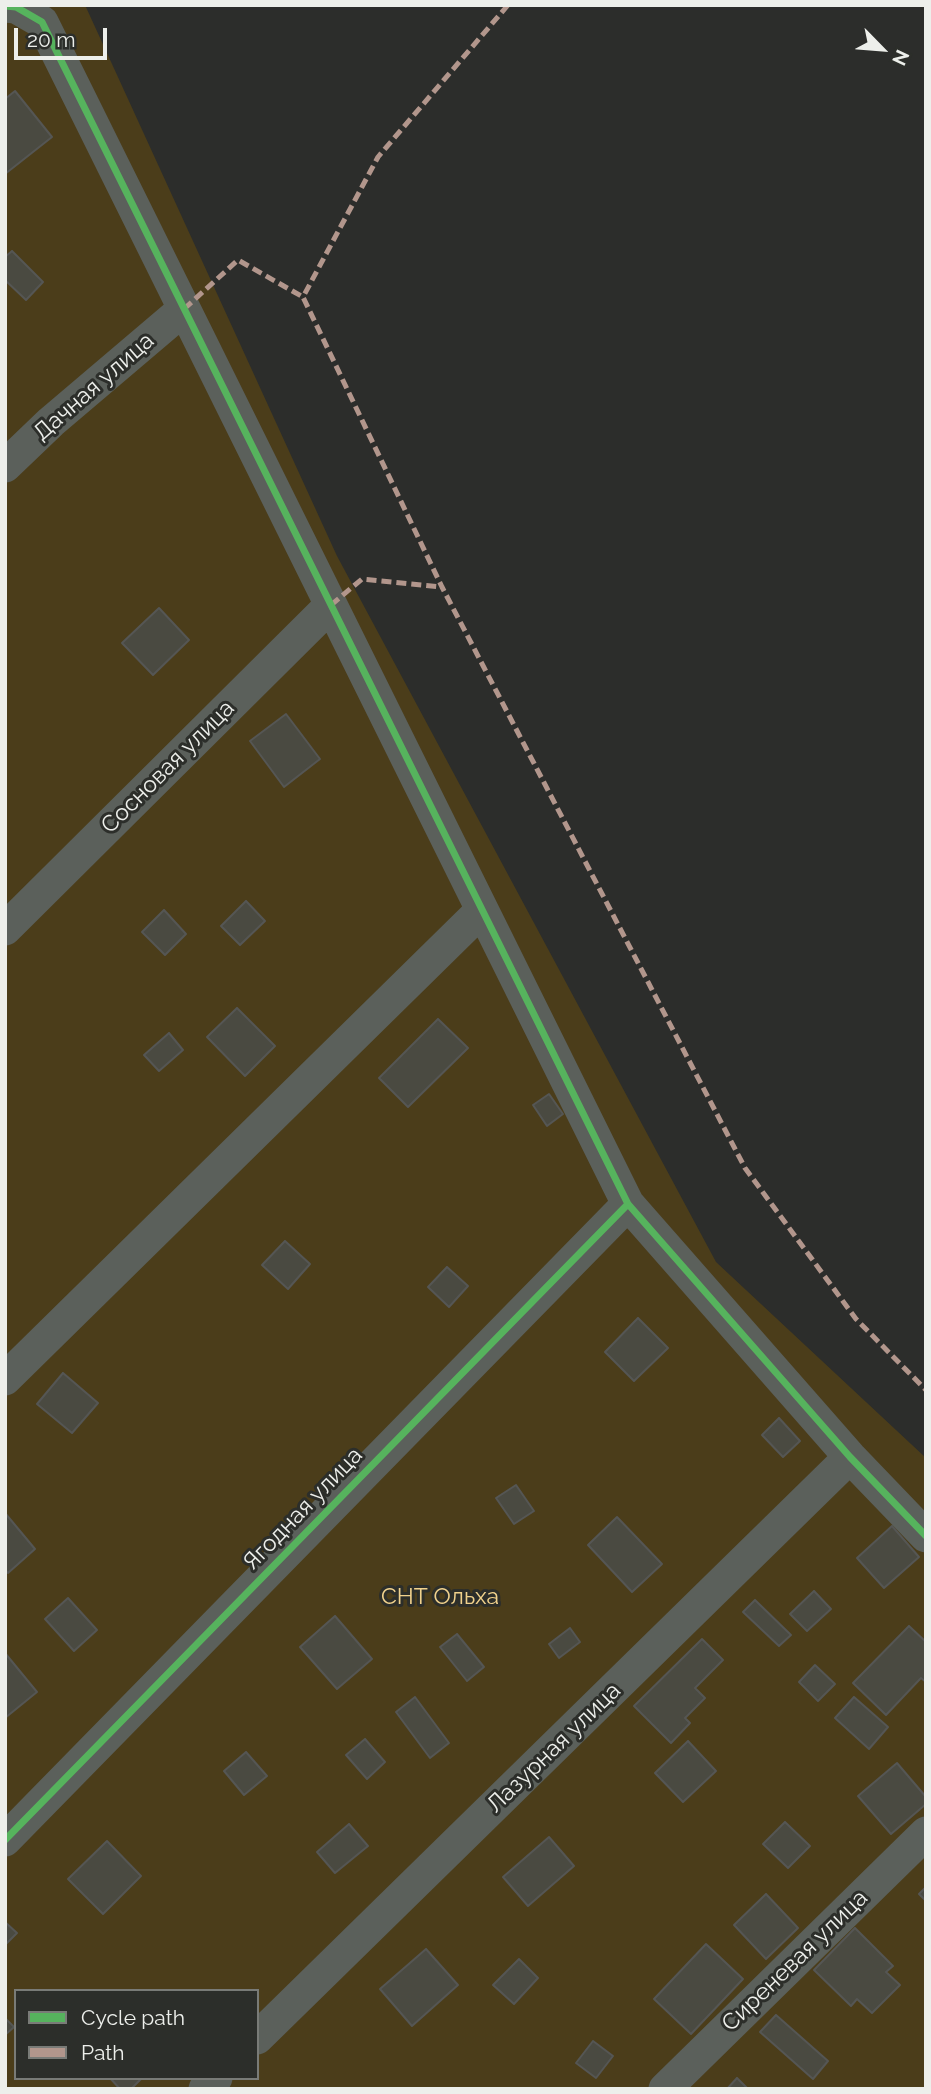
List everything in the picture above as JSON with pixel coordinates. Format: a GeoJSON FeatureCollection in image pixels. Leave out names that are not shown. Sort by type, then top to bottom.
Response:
{"type":"FeatureCollection","features":[{"type":"Feature","properties":{"kind":"street"},"geometry":{"type":"LineString","coordinates":[[5,6],[16,7],[42,22],[628,1204],[850,1457],[926,1536]]}},
{"type":"Feature","properties":{"kind":"street","name":"Дачная улица"},"geometry":{"type":"LineString","coordinates":[[5,466],[51,422],[184,309]]}},
{"type":"Feature","properties":{"kind":"street","name":"Сосновая улица"},"geometry":{"type":"LineString","coordinates":[[5,929],[331,605]]}},
{"type":"Feature","properties":{"kind":"street"},"geometry":{"type":"LineString","coordinates":[[5,1379],[482,909]]}},
{"type":"Feature","properties":{"kind":"street","name":"Ягодная улица"},"geometry":{"type":"LineString","coordinates":[[5,1840],[628,1204]]}},
{"type":"Feature","properties":{"kind":"street","name":"Лазурная улица"},"geometry":{"type":"LineString","coordinates":[[259,2036],[850,1457]]}},
{"type":"Feature","properties":{"kind":"street","name":"Сиреневая улица"},"geometry":{"type":"LineString","coordinates":[[665,2089],[926,1833]]}},
{"type":"Feature","properties":{"kind":"green space","name":"СНТ Ольха"},"geometry":{"type":"Polygon","coordinates":[[[5,5],[85,5],[337,556],[716,1262],[926,1458],[926,2089],[5,2089],[5,5]]]}},
{"type":"Feature","properties":{"kind":"building"},"geometry":{"type":"Polygon","coordinates":[[[15,91],[52,137],[5,174],[5,99],[15,91]]]}},
{"type":"Feature","properties":{"kind":"building"},"geometry":{"type":"Polygon","coordinates":[[[12,251],[43,282],[26,300],[5,280],[5,257],[12,251]]]}},
{"type":"Feature","properties":{"kind":"building"},"geometry":{"type":"Polygon","coordinates":[[[159,608],[189,640],[153,675],[122,643],[159,608]]]}},
{"type":"Feature","properties":{"kind":"building"},"geometry":{"type":"Polygon","coordinates":[[[286,714],[320,759],[284,787],[250,741],[286,714]]]}},
{"type":"Feature","properties":{"kind":"building"},"geometry":{"type":"Polygon","coordinates":[[[246,901],[265,921],[240,945],[221,926],[246,901]]]}},
{"type":"Feature","properties":{"kind":"building"},"geometry":{"type":"Polygon","coordinates":[[[164,910],[186,934],[165,955],[142,932],[164,910]]]}},
{"type":"Feature","properties":{"kind":"building"},"geometry":{"type":"Polygon","coordinates":[[[237,1008],[275,1046],[245,1076],[207,1037],[237,1008]]]}},
{"type":"Feature","properties":{"kind":"building"},"geometry":{"type":"Polygon","coordinates":[[[438,1019],[468,1048],[408,1107],[379,1078],[438,1019]]]}},
{"type":"Feature","properties":{"kind":"building"},"geometry":{"type":"Polygon","coordinates":[[[169,1033],[183,1050],[159,1071],[144,1055],[169,1033]]]}},
{"type":"Feature","properties":{"kind":"building"},"geometry":{"type":"Polygon","coordinates":[[[549,1094],[563,1114],[547,1126],[533,1105],[549,1094]]]}},
{"type":"Feature","properties":{"kind":"building"},"geometry":{"type":"Polygon","coordinates":[[[285,1241],[310,1264],[288,1289],[262,1265],[285,1241]]]}},
{"type":"Feature","properties":{"kind":"building"},"geometry":{"type":"Polygon","coordinates":[[[447,1267],[468,1286],[449,1307],[428,1287],[447,1267]]]}},
{"type":"Feature","properties":{"kind":"building"},"geometry":{"type":"Polygon","coordinates":[[[638,1318],[668,1348],[634,1381],[605,1352],[638,1318]]]}},
{"type":"Feature","properties":{"kind":"building"},"geometry":{"type":"Polygon","coordinates":[[[63,1373],[98,1403],[72,1433],[37,1404],[63,1373]]]}},
{"type":"Feature","properties":{"kind":"building"},"geometry":{"type":"Polygon","coordinates":[[[779,1418],[800,1441],[783,1457],[762,1435],[779,1418]]]}},
{"type":"Feature","properties":{"kind":"building"},"geometry":{"type":"Polygon","coordinates":[[[516,1485],[534,1511],[514,1524],[496,1498],[516,1485]]]}},
{"type":"Feature","properties":{"kind":"building"},"geometry":{"type":"Polygon","coordinates":[[[5,1513],[35,1549],[8,1573],[5,1569],[5,1513]]]}},
{"type":"Feature","properties":{"kind":"building"},"geometry":{"type":"Polygon","coordinates":[[[617,1517],[662,1564],[632,1592],[588,1545],[617,1517]]]}},
{"type":"Feature","properties":{"kind":"building"},"geometry":{"type":"Polygon","coordinates":[[[892,1526],[919,1557],[884,1588],[857,1558],[892,1526]]]}},
{"type":"Feature","properties":{"kind":"building"},"geometry":{"type":"Polygon","coordinates":[[[814,1591],[831,1609],[807,1631],[790,1614],[814,1591]]]}},
{"type":"Feature","properties":{"kind":"building"},"geometry":{"type":"Polygon","coordinates":[[[68,1598],[97,1630],[74,1651],[45,1619],[68,1598]]]}},
{"type":"Feature","properties":{"kind":"building"},"geometry":{"type":"Polygon","coordinates":[[[755,1600],[791,1635],[779,1646],[743,1612],[755,1600]]]}},
{"type":"Feature","properties":{"kind":"building"},"geometry":{"type":"Polygon","coordinates":[[[335,1616],[372,1659],[337,1689],[300,1647],[335,1616]]]}},
{"type":"Feature","properties":{"kind":"building"},"geometry":{"type":"Polygon","coordinates":[[[909,1626],[926,1642],[926,1682],[921,1678],[886,1715],[853,1683],[909,1626]]]}},
{"type":"Feature","properties":{"kind":"building"},"geometry":{"type":"Polygon","coordinates":[[[570,1628],[580,1642],[559,1658],[549,1644],[570,1628]]]}},
{"type":"Feature","properties":{"kind":"building"},"geometry":{"type":"Polygon","coordinates":[[[457,1634],[484,1667],[467,1681],[440,1647],[457,1634]]]}},
{"type":"Feature","properties":{"kind":"building"},"geometry":{"type":"Polygon","coordinates":[[[702,1639],[723,1660],[695,1688],[705,1698],[685,1718],[690,1723],[671,1743],[634,1706],[702,1639]]]}},
{"type":"Feature","properties":{"kind":"building"},"geometry":{"type":"Polygon","coordinates":[[[5,1653],[37,1692],[5,1718],[5,1653]]]}},
{"type":"Feature","properties":{"kind":"building"},"geometry":{"type":"Polygon","coordinates":[[[815,1665],[835,1684],[818,1701],[799,1682],[815,1665]]]}},
{"type":"Feature","properties":{"kind":"building"},"geometry":{"type":"Polygon","coordinates":[[[415,1697],[449,1743],[430,1758],[396,1712],[415,1697]]]}},
{"type":"Feature","properties":{"kind":"building"},"geometry":{"type":"Polygon","coordinates":[[[854,1697],[888,1727],[869,1749],[835,1718],[854,1697]]]}},
{"type":"Feature","properties":{"kind":"building"},"geometry":{"type":"Polygon","coordinates":[[[365,1739],[385,1762],[367,1779],[346,1755],[365,1739]]]}},
{"type":"Feature","properties":{"kind":"building"},"geometry":{"type":"Polygon","coordinates":[[[688,1741],[716,1771],[683,1802],[655,1773],[688,1741]]]}},
{"type":"Feature","properties":{"kind":"building"},"geometry":{"type":"Polygon","coordinates":[[[246,1752],[267,1776],[244,1795],[224,1771],[246,1752]]]}},
{"type":"Feature","properties":{"kind":"building"},"geometry":{"type":"Polygon","coordinates":[[[897,1763],[926,1797],[926,1804],[891,1834],[858,1796],[897,1763]]]}},
{"type":"Feature","properties":{"kind":"building"},"geometry":{"type":"Polygon","coordinates":[[[785,1822],[810,1846],[788,1868],[763,1844],[785,1822]]]}},
{"type":"Feature","properties":{"kind":"building"},"geometry":{"type":"Polygon","coordinates":[[[349,1824],[368,1846],[335,1873],[317,1852],[349,1824]]]}},
{"type":"Feature","properties":{"kind":"building"},"geometry":{"type":"Polygon","coordinates":[[[549,1837],[574,1866],[528,1906],[503,1877],[549,1837]]]}},
{"type":"Feature","properties":{"kind":"building"},"geometry":{"type":"Polygon","coordinates":[[[107,1841],[141,1876],[103,1914],[68,1879],[107,1841]]]}},
{"type":"Feature","properties":{"kind":"building"},"geometry":{"type":"Polygon","coordinates":[[[926,1887],[926,1901],[919,1894],[926,1887]]]}},
{"type":"Feature","properties":{"kind":"building"},"geometry":{"type":"Polygon","coordinates":[[[766,1894],[798,1928],[766,1959],[734,1925],[766,1894]]]}},
{"type":"Feature","properties":{"kind":"building"},"geometry":{"type":"Polygon","coordinates":[[[5,1922],[17,1933],[5,1945],[5,1922]]]}},
{"type":"Feature","properties":{"kind":"building"},"geometry":{"type":"Polygon","coordinates":[[[855,1928],[893,1966],[886,1972],[900,1985],[872,2013],[857,1999],[851,2006],[814,1970],[855,1928]]]}},
{"type":"Feature","properties":{"kind":"building"},"geometry":{"type":"Polygon","coordinates":[[[706,1944],[743,1979],[691,2034],[654,1999],[706,1944]]]}},
{"type":"Feature","properties":{"kind":"building"},"geometry":{"type":"Polygon","coordinates":[[[426,1949],[458,1985],[412,2026],[380,1989],[426,1949]]]}},
{"type":"Feature","properties":{"kind":"building"},"geometry":{"type":"Polygon","coordinates":[[[519,1959],[538,1978],[514,2004],[493,1985],[519,1959]]]}},
{"type":"Feature","properties":{"kind":"building"},"geometry":{"type":"Polygon","coordinates":[[[776,2015],[828,2061],[813,2079],[760,2032],[776,2015]]]}},
{"type":"Feature","properties":{"kind":"building"},"geometry":{"type":"Polygon","coordinates":[[[5,2018],[14,2027],[5,2035],[5,2018]]]}},
{"type":"Feature","properties":{"kind":"building"},"geometry":{"type":"Polygon","coordinates":[[[593,2041],[613,2056],[596,2078],[576,2063],[593,2041]]]}},
{"type":"Feature","properties":{"kind":"building"},"geometry":{"type":"Polygon","coordinates":[[[737,2078],[748,2089],[727,2089],[737,2078]]]}},
{"type":"Feature","properties":{"kind":"building"},"geometry":{"type":"Polygon","coordinates":[[[112,2080],[140,2080],[131,2089],[120,2089],[112,2080]]]}},
{"type":"Feature","properties":{"kind":"marked path"},"geometry":{"type":"LineString","coordinates":[[508,5],[378,157],[303,297],[442,587],[745,1168],[856,1319],[926,1390]]}},
{"type":"Feature","properties":{"kind":"marked path"},"geometry":{"type":"LineString","coordinates":[[184,309],[238,260],[303,297]]}},
{"type":"Feature","properties":{"kind":"marked path"},"geometry":{"type":"LineString","coordinates":[[331,605],[362,579],[442,587]]}},
{"type":"Feature","properties":{"kind":"cycle path"},"geometry":{"type":"LineString","coordinates":[[5,6],[16,7],[42,22],[628,1204],[850,1457],[926,1536]]}},
{"type":"Feature","properties":{"kind":"cycle path"},"geometry":{"type":"LineString","coordinates":[[5,1840],[628,1204]]}}]}
